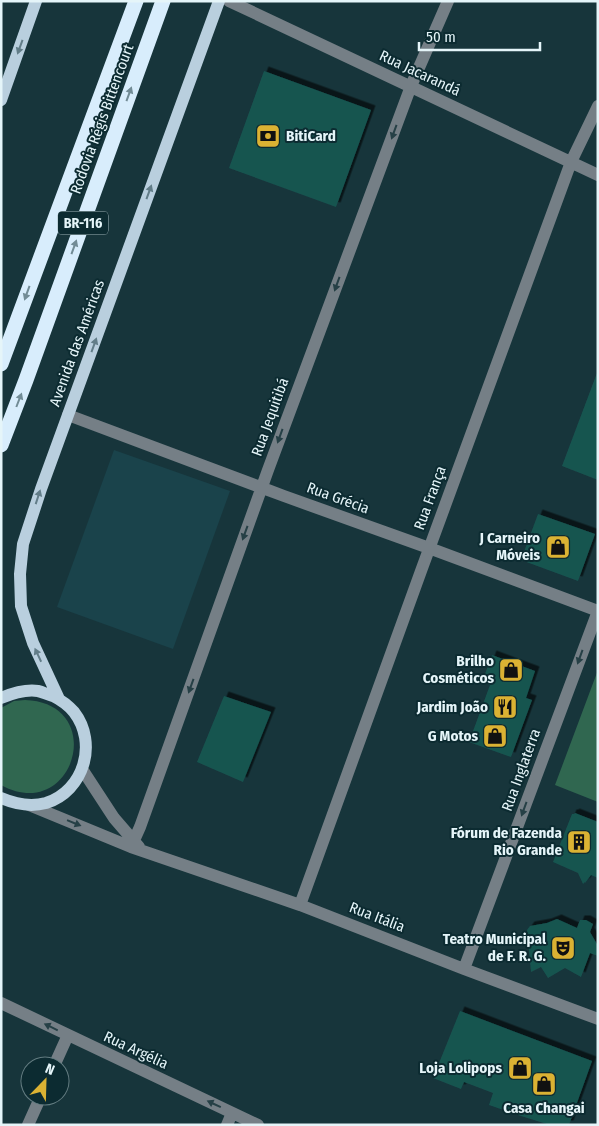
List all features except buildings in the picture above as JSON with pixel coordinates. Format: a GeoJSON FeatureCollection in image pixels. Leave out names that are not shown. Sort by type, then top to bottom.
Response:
{"type":"FeatureCollection","features":[{"type":"Feature","properties":{"kind":"highway","name":"Rodovia Régis Bittencourt"},"geometry":{"type":"LineString","coordinates":[[1,364],[136,1]]}},
{"type":"Feature","properties":{"kind":"highway","name":"Rodovia Régis Bittencourt"},"geometry":{"type":"LineString","coordinates":[[1,445],[30,370],[163,1]]}},
{"type":"Feature","properties":{"kind":"main road"},"geometry":{"type":"LineString","coordinates":[[1,100],[36,1]]}},
{"type":"Feature","properties":{"kind":"main road","name":"Avenida das Américas"},"geometry":{"type":"LineString","coordinates":[[59,699],[33,643],[21,606],[20,574],[23,544],[41,489],[219,1]]}},
{"type":"Feature","properties":{"kind":"main road"},"geometry":{"type":"LineString","coordinates":[[1,698],[17,691],[38,691],[59,699],[78,718],[86,743],[86,756],[82,769],[74,784],[61,795],[46,803],[29,805],[15,804],[1,798]]}},
{"type":"Feature","properties":{"kind":"street","name":"Rua Jacarandá"},"geometry":{"type":"LineString","coordinates":[[229,1],[598,175]]}},
{"type":"Feature","properties":{"kind":"street","name":"Rua Jequitibá"},"geometry":{"type":"LineString","coordinates":[[136,846],[262,487],[411,86],[448,1]]}},
{"type":"Feature","properties":{"kind":"street","name":"Rua França"},"geometry":{"type":"LineString","coordinates":[[300,905],[571,162],[598,106]]}},
{"type":"Feature","properties":{"kind":"street","name":"Rua Grécia"},"geometry":{"type":"LineString","coordinates":[[68,415],[598,611]]}},
{"type":"Feature","properties":{"kind":"street","name":"Rua Inglaterra"},"geometry":{"type":"LineString","coordinates":[[464,969],[598,611]]}},
{"type":"Feature","properties":{"kind":"street","name":"Rua Itália"},"geometry":{"type":"LineString","coordinates":[[82,769],[114,818],[136,846]]}},
{"type":"Feature","properties":{"kind":"street","name":"Rua Itália"},"geometry":{"type":"LineString","coordinates":[[29,805],[300,905],[598,1019]]}},
{"type":"Feature","properties":{"kind":"street","name":"Rua Argélia"},"geometry":{"type":"LineString","coordinates":[[1,1003],[258,1125]]}},
{"type":"Feature","properties":{"kind":"street"},"geometry":{"type":"LineString","coordinates":[[59,1056],[68,1035]]}},
{"type":"Feature","properties":{"kind":"street"},"geometry":{"type":"LineString","coordinates":[[28,1125],[37,1106]]}},
{"type":"Feature","properties":{"kind":"street"},"geometry":{"type":"LineString","coordinates":[[227,1125],[232,1113]]}},
{"type":"Feature","properties":{"kind":"shaded area"},"geometry":{"type":"Polygon","coordinates":[[[114,450],[230,491],[173,649],[57,607],[114,450]]]}},
{"type":"Feature","properties":{"kind":"green space"},"geometry":{"type":"Polygon","coordinates":[[[598,670],[598,802],[555,785],[598,670]]]}},
{"type":"Feature","properties":{"kind":"green space"},"geometry":{"type":"Polygon","coordinates":[[[25,700],[51,706],[67,720],[74,739],[72,759],[63,776],[47,789],[26,793],[1,785],[1,708],[14,701],[25,700]]]}},
{"type":"Feature","properties":{"kind":"place","name":"BitiCard"},"geometry":{"type":"Point","coordinates":[268,136]}},
{"type":"Feature","properties":{"kind":"place","name":"J Carneiro Móveis"},"geometry":{"type":"Point","coordinates":[558,547]}},
{"type":"Feature","properties":{"kind":"place","name":"Brilho Cosméticos"},"geometry":{"type":"Point","coordinates":[511,670]}},
{"type":"Feature","properties":{"kind":"place","name":"Jardim João"},"geometry":{"type":"Point","coordinates":[505,707]}},
{"type":"Feature","properties":{"kind":"place","name":"G Motos"},"geometry":{"type":"Point","coordinates":[495,736]}},
{"type":"Feature","properties":{"kind":"place","name":"Fórum de Fazenda Rio Grande"},"geometry":{"type":"Point","coordinates":[579,842]}},
{"type":"Feature","properties":{"kind":"place","name":"Teatro Municipal de F. R. G."},"geometry":{"type":"Point","coordinates":[563,948]}},
{"type":"Feature","properties":{"kind":"place","name":"Loja Lolipops"},"geometry":{"type":"Point","coordinates":[520,1068]}},
{"type":"Feature","properties":{"kind":"place","name":"Casa Changai"},"geometry":{"type":"Point","coordinates":[544,1084]}}]}
